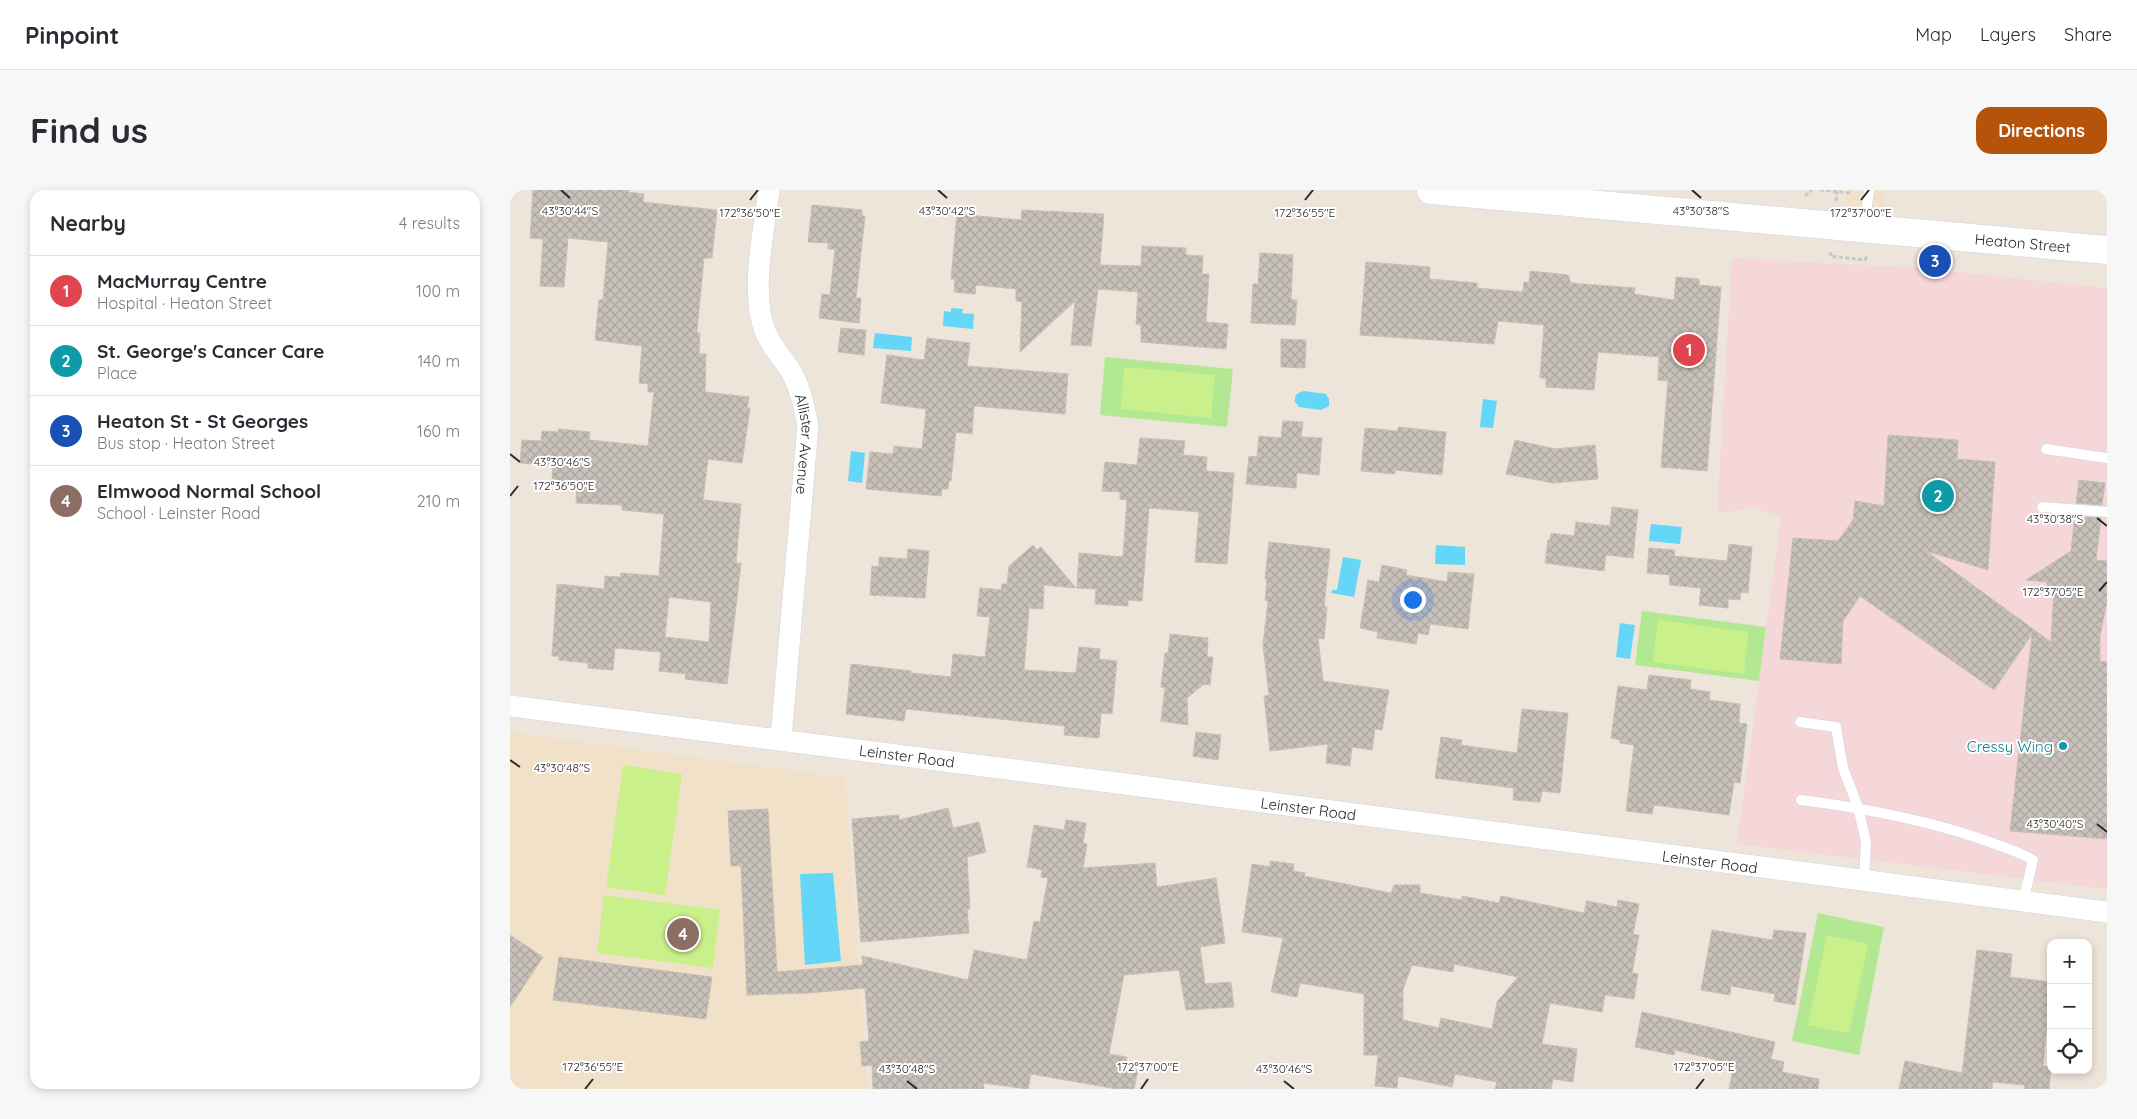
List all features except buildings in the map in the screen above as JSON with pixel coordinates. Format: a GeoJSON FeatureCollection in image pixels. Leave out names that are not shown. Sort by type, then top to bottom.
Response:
{"type":"FeatureCollection","features":[{"type":"Feature","properties":{"kind":"main road","name":"Heaton Street"},"geometry":{"type":"LineString","coordinates":[[1442,190],[2107,250]]}},
{"type":"Feature","properties":{"kind":"street","name":"Allister Avenue"},"geometry":{"type":"LineString","coordinates":[[769,190],[758,289],[759,310],[765,333],[792,373],[801,392],[808,425],[782,738]]}},
{"type":"Feature","properties":{"kind":"street","name":"Leinster Road"},"geometry":{"type":"LineString","coordinates":[[510,706],[782,738],[1864,882],[2107,912]]}},
{"type":"Feature","properties":{"kind":"lane"},"geometry":{"type":"LineString","coordinates":[[1864,229],[1868,192]]}},
{"type":"Feature","properties":{"kind":"lane"},"geometry":{"type":"LineString","coordinates":[[2046,449],[2107,458]]}},
{"type":"Feature","properties":{"kind":"lane"},"geometry":{"type":"LineString","coordinates":[[2042,507],[2107,512]]}},
{"type":"Feature","properties":{"kind":"lane"},"geometry":{"type":"LineString","coordinates":[[1800,722],[1836,727],[1843,768],[1858,807],[1866,842],[1864,882]]}},
{"type":"Feature","properties":{"kind":"lane"},"geometry":{"type":"LineString","coordinates":[[1801,800],[1858,807],[1948,828],[2020,852],[2033,860],[2023,902]]}},
{"type":"Feature","properties":{"kind":"path"},"geometry":{"type":"LineString","coordinates":[[1820,190],[1868,192]]}},
{"type":"Feature","properties":{"kind":"path"},"geometry":{"type":"LineString","coordinates":[[1830,256],[1864,260]]}},
{"type":"Feature","properties":{"kind":"shaded area"},"geometry":{"type":"Polygon","coordinates":[[[1847,190],[1886,190],[1884,206],[1845,205],[1847,190]]]}},
{"type":"Feature","properties":{"kind":"shaded area"},"geometry":{"type":"Polygon","coordinates":[[[1732,258],[1918,268],[2107,288],[2107,889],[1737,844],[1781,518],[1753,507],[1717,514],[1732,258]]]}},
{"type":"Feature","properties":{"kind":"shaded area"},"geometry":{"type":"Polygon","coordinates":[[[510,732],[845,778],[868,1089],[510,1089],[510,732]]]}},
{"type":"Feature","properties":{"kind":"green space"},"geometry":{"type":"Polygon","coordinates":[[[1105,357],[1233,369],[1227,427],[1100,415],[1105,357]]]}},
{"type":"Feature","properties":{"kind":"green space"},"geometry":{"type":"Polygon","coordinates":[[[1124,367],[1215,375],[1211,418],[1121,409],[1124,367]]]}},
{"type":"Feature","properties":{"kind":"green space"},"geometry":{"type":"Polygon","coordinates":[[[1642,611],[1766,627],[1759,681],[1635,665],[1642,611]]]}},
{"type":"Feature","properties":{"kind":"green space"},"geometry":{"type":"Polygon","coordinates":[[[1658,620],[1748,632],[1744,674],[1653,662],[1658,620]]]}},
{"type":"Feature","properties":{"kind":"green space"},"geometry":{"type":"Polygon","coordinates":[[[623,765],[682,774],[665,895],[606,887],[623,765]]]}},
{"type":"Feature","properties":{"kind":"green space"},"geometry":{"type":"Polygon","coordinates":[[[604,895],[720,910],[713,968],[597,953],[604,895]]]}},
{"type":"Feature","properties":{"kind":"green space"},"geometry":{"type":"Polygon","coordinates":[[[1818,913],[1884,927],[1859,1055],[1792,1041],[1818,913]]]}},
{"type":"Feature","properties":{"kind":"green space"},"geometry":{"type":"Polygon","coordinates":[[[1827,935],[1868,944],[1849,1033],[1808,1025],[1827,935]]]}},
{"type":"Feature","properties":{"kind":"water"},"geometry":{"type":"Polygon","coordinates":[[[951,308],[963,309],[962,313],[974,314],[973,329],[943,326],[944,311],[951,312],[951,308]]]}},
{"type":"Feature","properties":{"kind":"water"},"geometry":{"type":"Polygon","coordinates":[[[875,333],[912,337],[911,351],[873,348],[875,333]]]}},
{"type":"Feature","properties":{"kind":"water"},"geometry":{"type":"Polygon","coordinates":[[[1304,391],[1326,394],[1329,399],[1329,406],[1321,410],[1299,407],[1295,402],[1295,397],[1298,393],[1304,391]]]}},
{"type":"Feature","properties":{"kind":"water"},"geometry":{"type":"Polygon","coordinates":[[[1483,399],[1497,401],[1493,428],[1480,427],[1483,399]]]}},
{"type":"Feature","properties":{"kind":"water"},"geometry":{"type":"Polygon","coordinates":[[[851,451],[865,453],[862,483],[848,481],[851,451]]]}},
{"type":"Feature","properties":{"kind":"water"},"geometry":{"type":"Polygon","coordinates":[[[1651,524],[1682,527],[1680,544],[1649,541],[1651,524]]]}},
{"type":"Feature","properties":{"kind":"water"},"geometry":{"type":"Polygon","coordinates":[[[1436,545],[1465,547],[1465,565],[1435,564],[1436,545]]]}},
{"type":"Feature","properties":{"kind":"water"},"geometry":{"type":"Polygon","coordinates":[[[1343,557],[1361,560],[1354,597],[1331,593],[1332,590],[1337,590],[1343,557]]]}},
{"type":"Feature","properties":{"kind":"water"},"geometry":{"type":"Polygon","coordinates":[[[1620,623],[1635,625],[1630,659],[1616,657],[1620,623]]]}},
{"type":"Feature","properties":{"kind":"water"},"geometry":{"type":"Polygon","coordinates":[[[833,873],[841,961],[805,965],[800,874],[833,873]]]}},
{"type":"Feature","properties":{"kind":"place","name":"Heaton St - St Georges"},"geometry":{"type":"Point","coordinates":[1935,261]}},
{"type":"Feature","properties":{"kind":"place","name":"MacMurray Centre"},"geometry":{"type":"Point","coordinates":[1689,350]}},
{"type":"Feature","properties":{"kind":"place","name":"St. George's Cancer Care"},"geometry":{"type":"Point","coordinates":[1938,496]}},
{"type":"Feature","properties":{"kind":"place","name":"Cressy Wing"},"geometry":{"type":"Point","coordinates":[2063,746]}},
{"type":"Feature","properties":{"kind":"place","name":"Elmwood Normal School"},"geometry":{"type":"Point","coordinates":[683,934]}}]}
